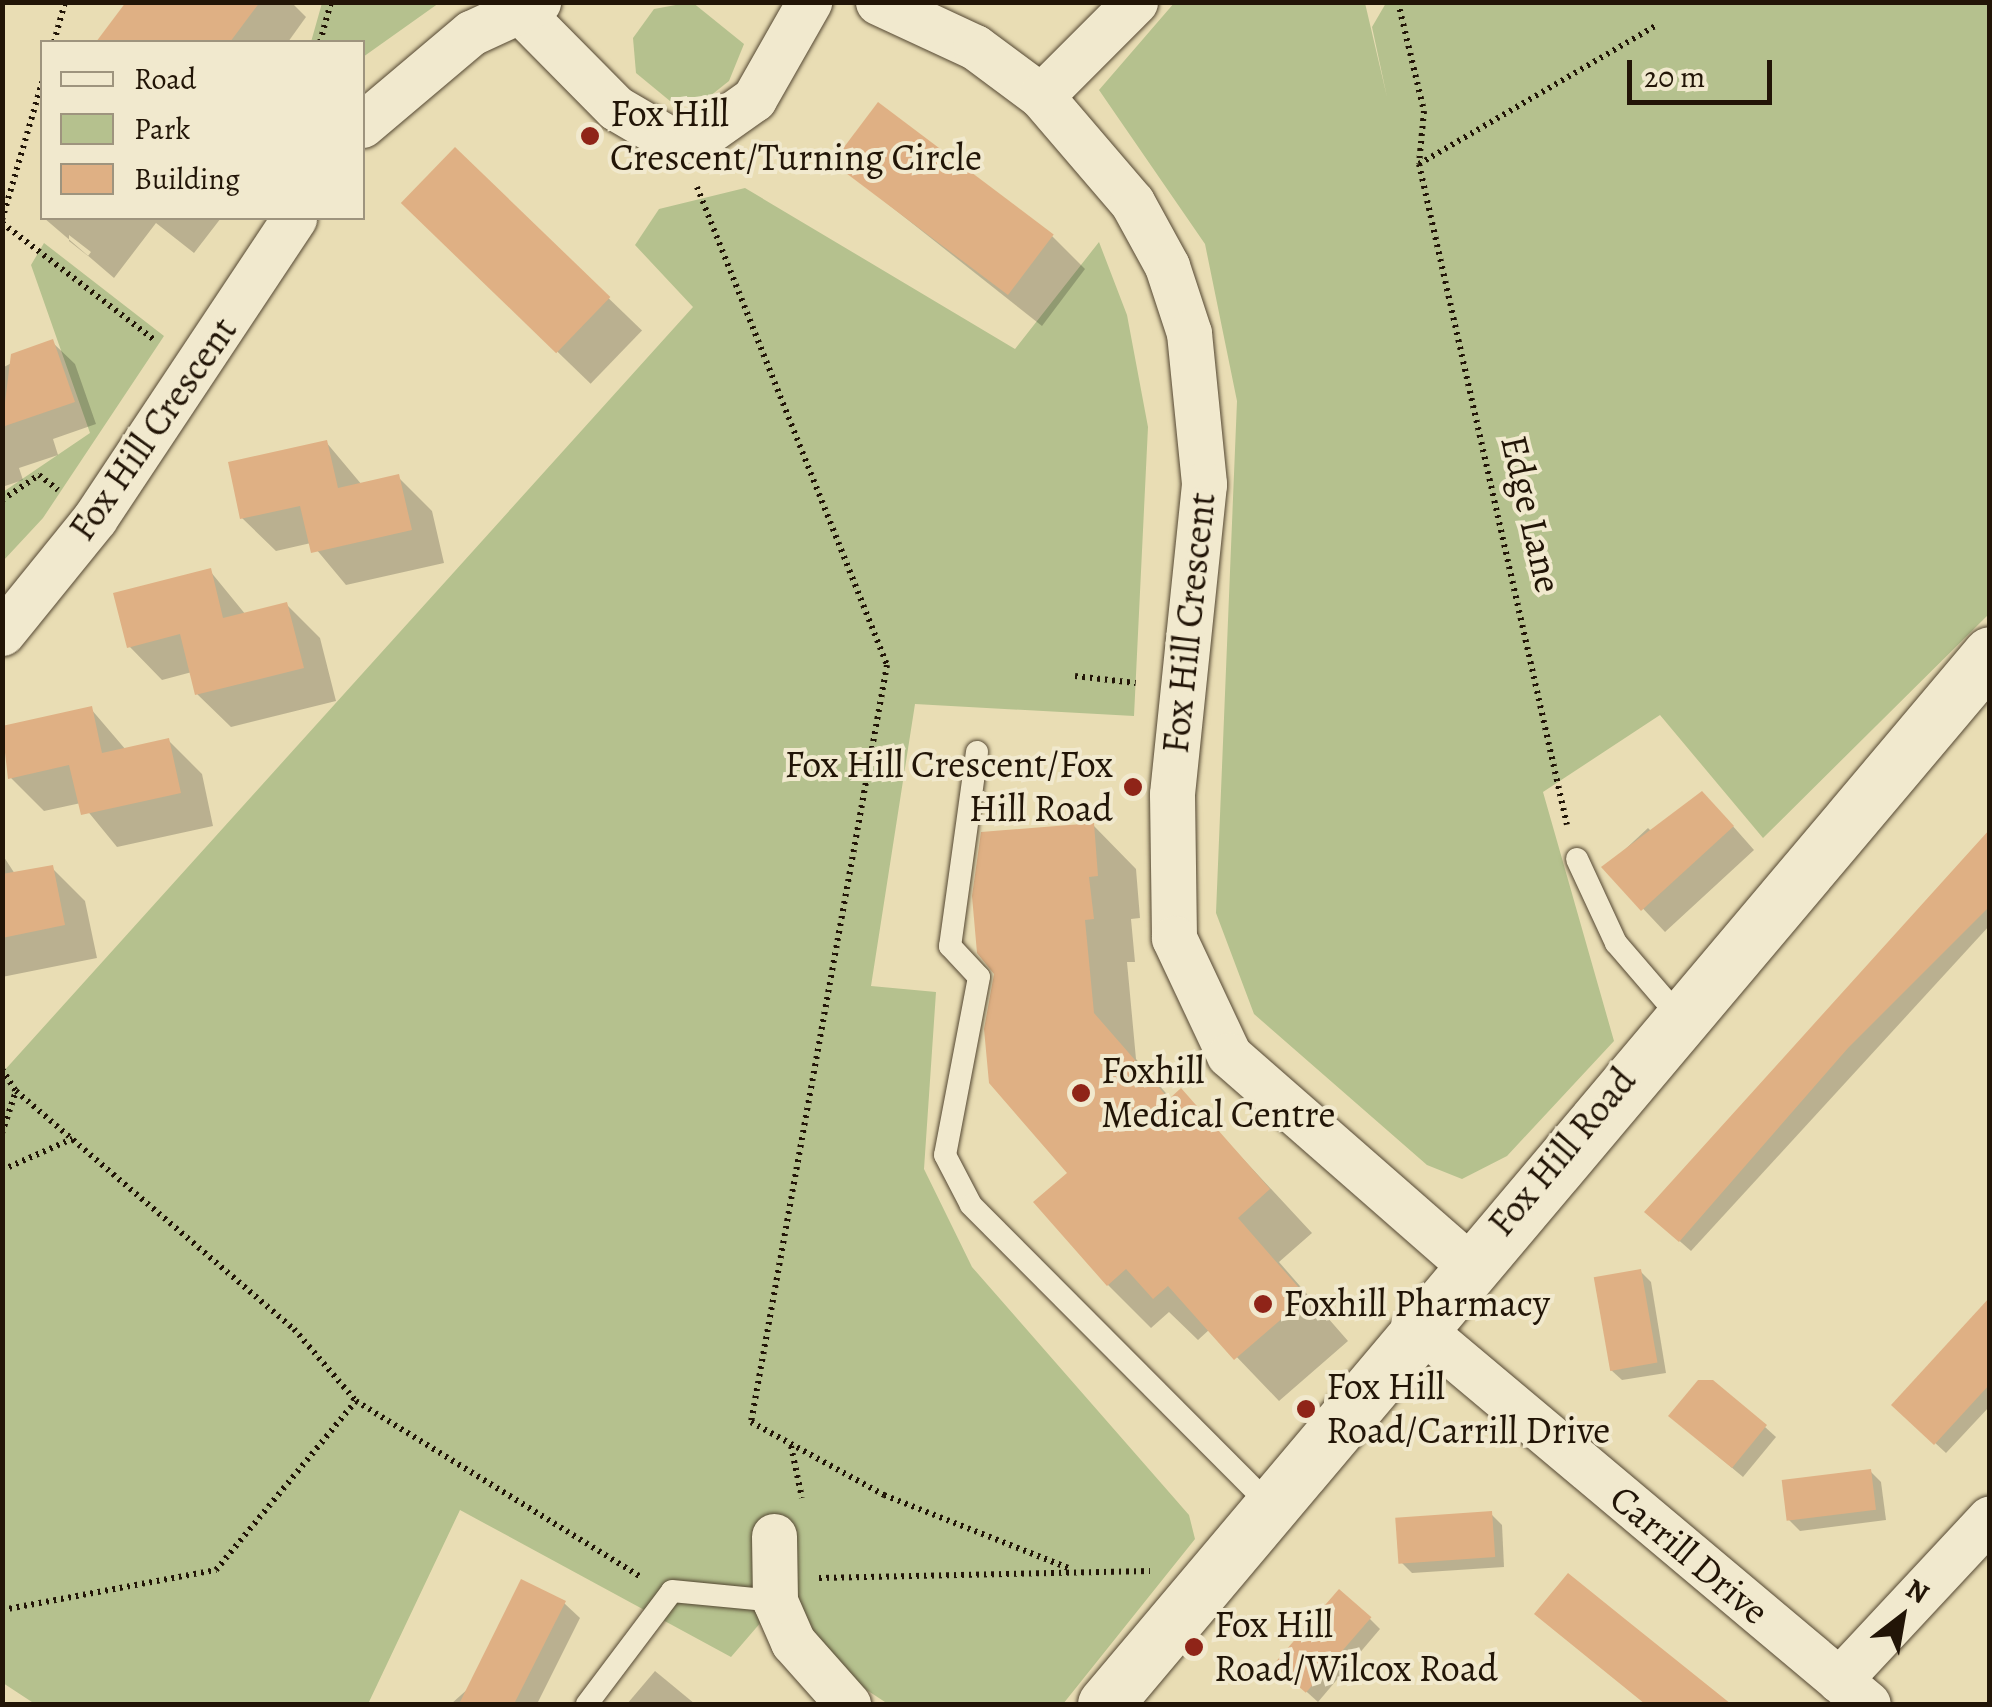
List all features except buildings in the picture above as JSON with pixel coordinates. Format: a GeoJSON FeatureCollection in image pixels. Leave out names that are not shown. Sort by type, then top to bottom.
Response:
{"type":"FeatureCollection","features":[{"type":"Feature","properties":{"kind":"street"},"geometry":{"type":"LineString","coordinates":[[365,122],[414,74],[528,6],[616,108],[678,140],[726,127],[754,99],[809,2]]}},
{"type":"Feature","properties":{"kind":"street","name":"Fox Hill Crescent"},"geometry":{"type":"LineString","coordinates":[[878,2],[975,46],[1041,96],[1132,202],[1190,334],[1204,484],[1182,689],[1168,875],[1174,938],[1194,994],[1229,1056],[1469,1265]]}},
{"type":"Feature","properties":{"kind":"street"},"geometry":{"type":"LineString","coordinates":[[1041,96],[1136,2]]}},
{"type":"Feature","properties":{"kind":"street","name":"Fox Hill Crescent"},"geometry":{"type":"LineString","coordinates":[[2,633],[196,372],[293,220]]}},
{"type":"Feature","properties":{"kind":"street","name":"Fox Hill Road"},"geometry":{"type":"LineString","coordinates":[[1105,1704],[1677,1014],[1990,654]]}},
{"type":"Feature","properties":{"kind":"street","name":"Carrill Drive"},"geometry":{"type":"LineString","coordinates":[[1419,1327],[1853,1692]]}},
{"type":"Feature","properties":{"kind":"street"},"geometry":{"type":"LineString","coordinates":[[1853,1692],[1990,1518]]}},
{"type":"Feature","properties":{"kind":"street"},"geometry":{"type":"LineString","coordinates":[[774,1536],[774,1590],[793,1642],[848,1704]]}},
{"type":"Feature","properties":{"kind":"lane"},"geometry":{"type":"LineString","coordinates":[[977,752],[950,946],[979,977],[945,1156],[970,1205],[1270,1504]]}},
{"type":"Feature","properties":{"kind":"lane"},"geometry":{"type":"LineString","coordinates":[[1577,859],[1616,943],[1677,1014]]}},
{"type":"Feature","properties":{"kind":"lane"},"geometry":{"type":"LineString","coordinates":[[587,1704],[672,1591],[774,1590]]}},
{"type":"Feature","properties":{"kind":"path"},"geometry":{"type":"LineString","coordinates":[[55,40],[66,2]]}},
{"type":"Feature","properties":{"kind":"path"},"geometry":{"type":"LineString","coordinates":[[320,40],[330,2]]}},
{"type":"Feature","properties":{"kind":"path","name":"Edge Lane"},"geometry":{"type":"LineString","coordinates":[[1398,2],[1424,111],[1419,161],[1577,859]]}},
{"type":"Feature","properties":{"kind":"path"},"geometry":{"type":"LineString","coordinates":[[1419,161],[1655,26]]}},
{"type":"Feature","properties":{"kind":"path"},"geometry":{"type":"LineString","coordinates":[[40,89],[2,222],[196,372]]}},
{"type":"Feature","properties":{"kind":"path"},"geometry":{"type":"LineString","coordinates":[[678,140],[887,664],[751,1422],[884,1495],[1068,1568]]}},
{"type":"Feature","properties":{"kind":"path"},"geometry":{"type":"LineString","coordinates":[[1075,676],[1182,689]]}},
{"type":"Feature","properties":{"kind":"path"},"geometry":{"type":"LineString","coordinates":[[2,1069],[16,1091],[294,1329],[356,1401],[526,1512],[672,1591]]}},
{"type":"Feature","properties":{"kind":"path"},"geometry":{"type":"LineString","coordinates":[[2,1134],[16,1091]]}},
{"type":"Feature","properties":{"kind":"path"},"geometry":{"type":"LineString","coordinates":[[2,1170],[72,1139]]}},
{"type":"Feature","properties":{"kind":"path"},"geometry":{"type":"LineString","coordinates":[[2,1610],[216,1570],[356,1401]]}},
{"type":"Feature","properties":{"kind":"path"},"geometry":{"type":"LineString","coordinates":[[774,1590],[1143,1566],[1190,1600]]}},
{"type":"Feature","properties":{"kind":"green space"},"geometry":{"type":"Polygon","coordinates":[[[322,2],[439,3],[365,56],[365,40],[312,40],[322,2]]]}},
{"type":"Feature","properties":{"kind":"green space"},"geometry":{"type":"Polygon","coordinates":[[[692,2],[744,44],[729,81],[700,104],[670,101],[636,73],[633,38],[654,9],[692,2]]]}},
{"type":"Feature","properties":{"kind":"green space"},"geometry":{"type":"Polygon","coordinates":[[[1175,2],[1365,3],[1387,97],[1372,27],[1386,3],[1989,3],[1989,614],[1763,838],[1660,715],[1543,792],[1614,1041],[1507,1156],[1462,1179],[1427,1165],[1254,1014],[1216,913],[1237,401],[1205,244],[1099,90],[1175,2]]]}},
{"type":"Feature","properties":{"kind":"green space"},"geometry":{"type":"Polygon","coordinates":[[[745,188],[1015,349],[1099,242],[1127,315],[1148,427],[1134,716],[915,704],[871,986],[936,992],[924,1169],[972,1267],[1189,1515],[1195,1539],[1063,1704],[888,1704],[762,1621],[731,1657],[460,1510],[368,1704],[35,1704],[3,1683],[3,1072],[693,307],[635,245],[659,209],[745,188]]]}},
{"type":"Feature","properties":{"kind":"green space"},"geometry":{"type":"Polygon","coordinates":[[[44,243],[164,336],[43,518],[3,561],[3,492],[90,433],[31,265],[44,243]]]}},
{"type":"Feature","properties":{"kind":"place","name":"Fox Hill Crescent/Turning Circle"},"geometry":{"type":"Point","coordinates":[590,136]}},
{"type":"Feature","properties":{"kind":"place","name":"Fox Hill Crescent/Fox Hill Road"},"geometry":{"type":"Point","coordinates":[1133,787]}},
{"type":"Feature","properties":{"kind":"place","name":"Foxhill Medical Centre"},"geometry":{"type":"Point","coordinates":[1081,1093]}},
{"type":"Feature","properties":{"kind":"place","name":"Foxhill Pharmacy"},"geometry":{"type":"Point","coordinates":[1263,1304]}},
{"type":"Feature","properties":{"kind":"place","name":"Fox Hill Road/Carrill Drive"},"geometry":{"type":"Point","coordinates":[1306,1409]}},
{"type":"Feature","properties":{"kind":"place","name":"Fox Hill Road/Wilcox Road"},"geometry":{"type":"Point","coordinates":[1194,1647]}}]}
